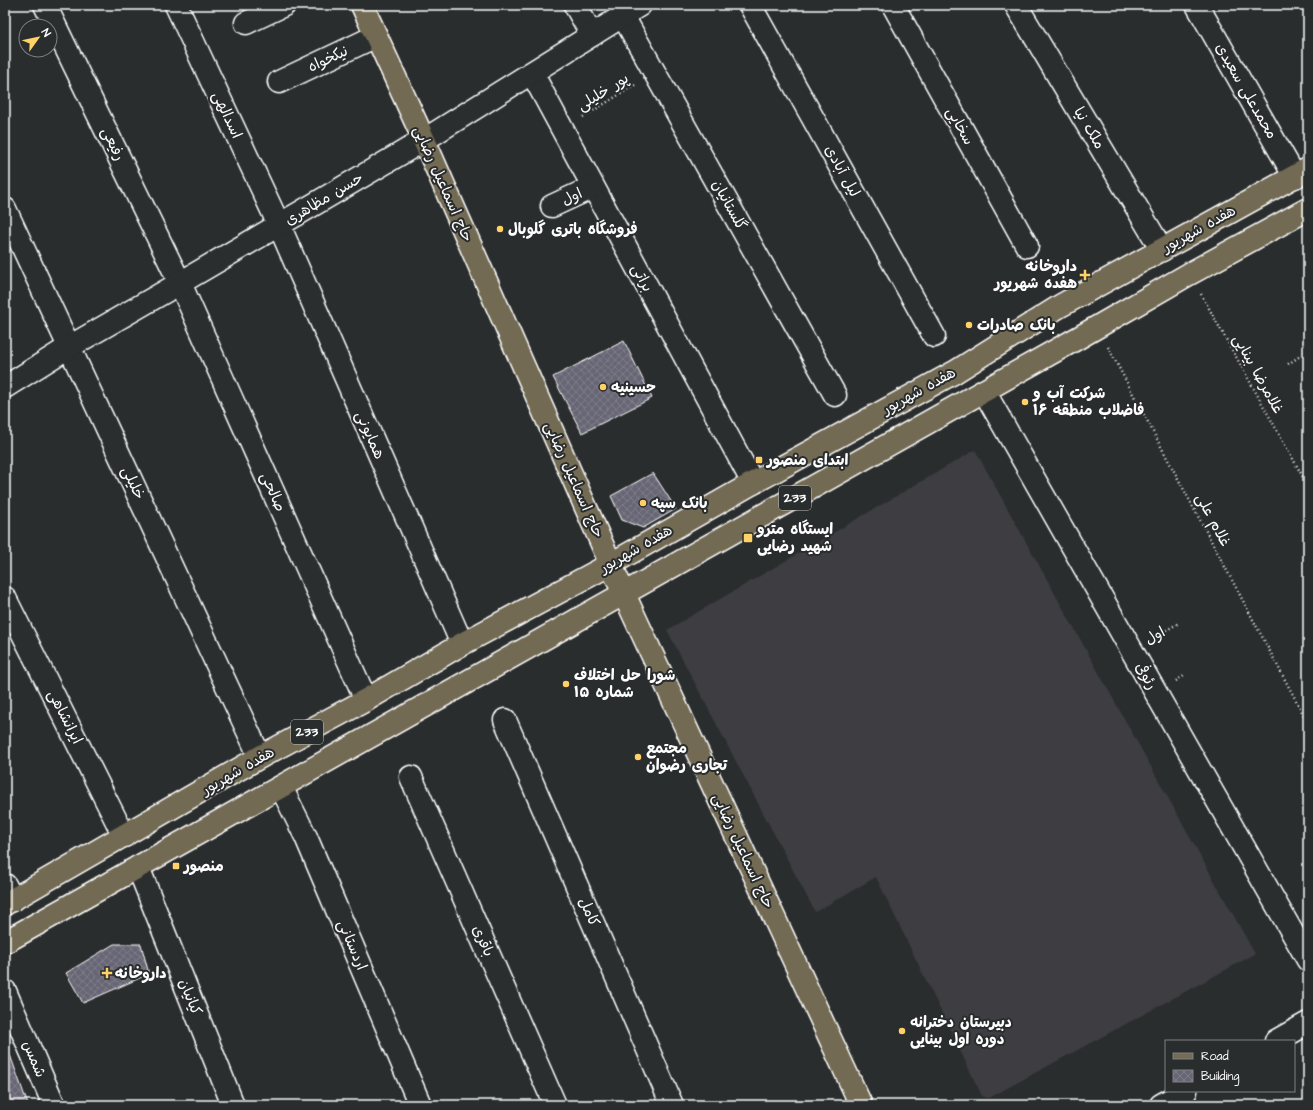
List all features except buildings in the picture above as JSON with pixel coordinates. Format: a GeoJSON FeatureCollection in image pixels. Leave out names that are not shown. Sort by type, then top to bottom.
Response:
{"type":"FeatureCollection","features":[{"type":"Feature","properties":{"kind":"main road","name":"حاج اسماعیل رضایی"},"geometry":{"type":"LineString","coordinates":[[362,5],[424,140],[624,594],[856,1103]]}},
{"type":"Feature","properties":{"kind":"main road","name":"هفده شهریور"},"geometry":{"type":"LineString","coordinates":[[8,896],[124,836],[260,758],[366,700],[462,644],[611,564],[752,483],[955,372],[1060,306],[1302,173]]}},
{"type":"Feature","properties":{"kind":"main road","name":"233"},"geometry":{"type":"LineString","coordinates":[[5,942],[1098,327],[1189,274],[1308,209]]}},
{"type":"Feature","properties":{"kind":"street","name":"رفیعی"},"geometry":{"type":"LineString","coordinates":[[45,5],[180,283]]}},
{"type":"Feature","properties":{"kind":"street","name":"اسدالهی"},"geometry":{"type":"LineString","coordinates":[[176,5],[279,225]]}},
{"type":"Feature","properties":{"kind":"street"},"geometry":{"type":"LineString","coordinates":[[246,23],[284,5]]}},
{"type":"Feature","properties":{"kind":"street"},"geometry":{"type":"LineString","coordinates":[[575,5],[592,35]]}},
{"type":"Feature","properties":{"kind":"street","name":"لیل آبادی"},"geometry":{"type":"LineString","coordinates":[[750,5],[934,336]]}},
{"type":"Feature","properties":{"kind":"street","name":"سخایی"},"geometry":{"type":"LineString","coordinates":[[893,5],[1027,246]]}},
{"type":"Feature","properties":{"kind":"street","name":"ملک نیا"},"geometry":{"type":"LineString","coordinates":[[1016,5],[1162,250]]}},
{"type":"Feature","properties":{"kind":"street","name":"محمدعلی سعیدی"},"geometry":{"type":"LineString","coordinates":[[1197,5],[1302,173]]}},
{"type":"Feature","properties":{"kind":"street","name":"حسن مظاهری"},"geometry":{"type":"LineString","coordinates":[[5,387],[69,347],[424,140],[632,10]]}},
{"type":"Feature","properties":{"kind":"street","name":"گلستانیان"},"geometry":{"type":"LineString","coordinates":[[632,10],[655,72],[835,395]]}},
{"type":"Feature","properties":{"kind":"street","name":"نیکخواه"},"geometry":{"type":"LineString","coordinates":[[279,82],[376,36]]}},
{"type":"Feature","properties":{"kind":"street","name":"براتی"},"geometry":{"type":"LineString","coordinates":[[532,72],[752,483]]}},
{"type":"Feature","properties":{"kind":"street","name":"اول"},"geometry":{"type":"LineString","coordinates":[[552,206],[593,187]]}},
{"type":"Feature","properties":{"kind":"street","name":"خلیلی"},"geometry":{"type":"LineString","coordinates":[[5,209],[260,758]]}},
{"type":"Feature","properties":{"kind":"street","name":"همایونی"},"geometry":{"type":"LineString","coordinates":[[279,225],[462,644]]}},
{"type":"Feature","properties":{"kind":"street","name":"صالحی"},"geometry":{"type":"LineString","coordinates":[[180,283],[366,700]]}},
{"type":"Feature","properties":{"kind":"street","name":"رئوفی"},"geometry":{"type":"LineString","coordinates":[[984,391],[1308,960]]}},
{"type":"Feature","properties":{"kind":"street","name":"ایرانشاهی"},"geometry":{"type":"LineString","coordinates":[[5,598],[124,836]]}},
{"type":"Feature","properties":{"kind":"street","name":"کامل"},"geometry":{"type":"LineString","coordinates":[[505,720],[672,1105]]}},
{"type":"Feature","properties":{"kind":"street","name":"باقری"},"geometry":{"type":"LineString","coordinates":[[411,777],[555,1105]]}},
{"type":"Feature","properties":{"kind":"street","name":"اردستانی"},"geometry":{"type":"LineString","coordinates":[[281,787],[306,837],[420,1105]]}},
{"type":"Feature","properties":{"kind":"street","name":"کیانیان"},"geometry":{"type":"LineString","coordinates":[[138,867],[234,1105]]}},
{"type":"Feature","properties":{"kind":"street","name":"شمس"},"geometry":{"type":"LineString","coordinates":[[5,991],[54,1105]]}},
{"type":"Feature","properties":{"kind":"street"},"geometry":{"type":"LineString","coordinates":[[1278,1040],[1308,1023]]}},
{"type":"Feature","properties":{"kind":"street"},"geometry":{"type":"LineString","coordinates":[[1161,1105],[1184,1092]]}},
{"type":"Feature","properties":{"kind":"path","name":"پور خلیلی"},"geometry":{"type":"LineString","coordinates":[[562,130],[655,72]]}},
{"type":"Feature","properties":{"kind":"path","name":"غلامرضا بینایی"},"geometry":{"type":"LineString","coordinates":[[1189,274],[1308,486]]}},
{"type":"Feature","properties":{"kind":"path","name":"غلام علی"},"geometry":{"type":"LineString","coordinates":[[1098,327],[1308,723]]}},
{"type":"Feature","properties":{"kind":"path"},"geometry":{"type":"LineString","coordinates":[[1288,364],[1308,351]]}},
{"type":"Feature","properties":{"kind":"path","name":"اول"},"geometry":{"type":"LineString","coordinates":[[1131,649],[1179,623]]}},
{"type":"Feature","properties":{"kind":"shaded area"},"geometry":{"type":"Polygon","coordinates":[[[975,450],[1255,954],[989,1098],[982,1096],[876,877],[815,912],[667,630],[975,450]]]}},
{"type":"Feature","properties":{"kind":"place","name":"فروشگاه باتری گلوبال"},"geometry":{"type":"Point","coordinates":[500,229]}},
{"type":"Feature","properties":{"kind":"place","name":"داروخانه هفده شهریور"},"geometry":{"type":"Point","coordinates":[1085,275]}},
{"type":"Feature","properties":{"kind":"place","name":"بانک صادرات"},"geometry":{"type":"Point","coordinates":[969,325]}},
{"type":"Feature","properties":{"kind":"place","name":"حسینیه"},"geometry":{"type":"Point","coordinates":[603,387]}},
{"type":"Feature","properties":{"kind":"place","name":"شرکت آب و فاضلاب منطقه ۱۶"},"geometry":{"type":"Point","coordinates":[1025,402]}},
{"type":"Feature","properties":{"kind":"place","name":"ابتدای منصور"},"geometry":{"type":"Point","coordinates":[759,460]}},
{"type":"Feature","properties":{"kind":"place","name":"بانک سپه"},"geometry":{"type":"Point","coordinates":[643,503]}},
{"type":"Feature","properties":{"kind":"place","name":"ایستگاه مترو شهید رضایی"},"geometry":{"type":"Point","coordinates":[748,538]}},
{"type":"Feature","properties":{"kind":"place","name":"شورا حل اختلاف شماره ۱۵"},"geometry":{"type":"Point","coordinates":[566,684]}},
{"type":"Feature","properties":{"kind":"place","name":"مجتمع تجاری رضوان"},"geometry":{"type":"Point","coordinates":[638,757]}},
{"type":"Feature","properties":{"kind":"place","name":"منصور"},"geometry":{"type":"Point","coordinates":[176,866]}},
{"type":"Feature","properties":{"kind":"place","name":"داروخانه"},"geometry":{"type":"Point","coordinates":[107,973]}},
{"type":"Feature","properties":{"kind":"place","name":"دبیرستان دخترانه دوره اول بینایی"},"geometry":{"type":"Point","coordinates":[902,1031]}}]}
